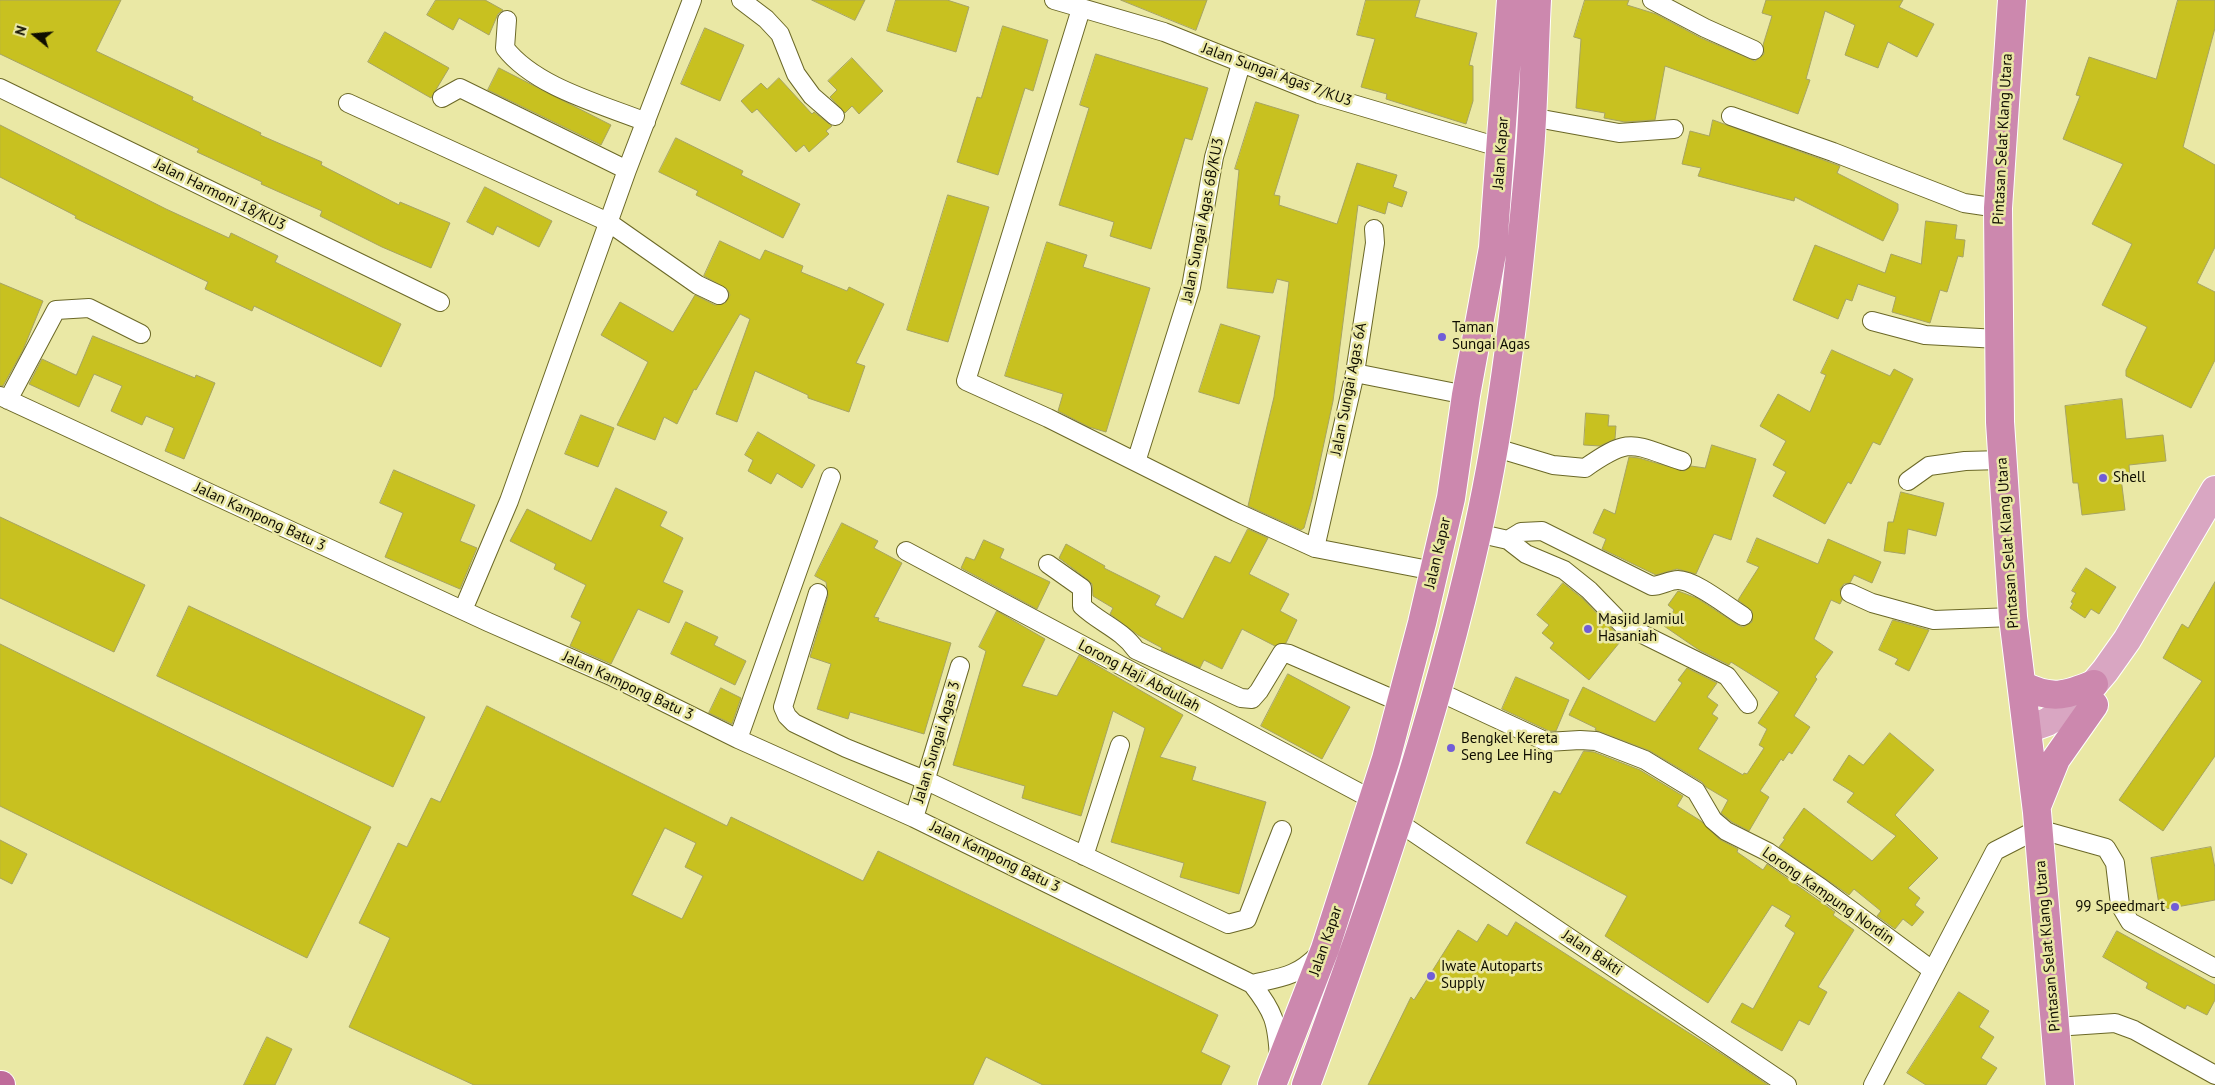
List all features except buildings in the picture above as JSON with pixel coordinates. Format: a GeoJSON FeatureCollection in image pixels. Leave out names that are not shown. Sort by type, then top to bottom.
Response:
{"type":"FeatureCollection","features":[{"type":"Feature","properties":{"kind":"highway","name":"Jalan Kapar"},"geometry":{"type":"LineString","coordinates":[[1276,1076],[1325,949],[1373,800],[1402,703],[1451,498],[1466,395],[1493,248],[1502,148],[1511,0]]}},
{"type":"Feature","properties":{"kind":"highway","name":"Jalan Kapar"},"geometry":{"type":"LineString","coordinates":[[1306,1085],[1329,1026],[1398,822],[1436,690],[1477,533],[1502,396],[1530,160],[1537,0]]}},
{"type":"Feature","properties":{"kind":"highway","name":"Pintasan Selat Klang Utara"},"geometry":{"type":"LineString","coordinates":[[2012,0],[1998,208],[1998,339],[2002,460],[2013,616],[2037,819],[2060,1085]]}},
{"type":"Feature","properties":{"kind":"highway"},"geometry":{"type":"LineString","coordinates":[[2022,685],[2054,696],[2094,695]]}},
{"type":"Feature","properties":{"kind":"highway"},"geometry":{"type":"LineString","coordinates":[[2037,819],[2063,748],[2094,695]]}},
{"type":"Feature","properties":{"kind":"main road"},"geometry":{"type":"LineString","coordinates":[[2028,736],[2078,702],[2094,695],[2215,490]]}},
{"type":"Feature","properties":{"kind":"street"},"geometry":{"type":"LineString","coordinates":[[464,610],[509,501],[608,222],[692,0]]}},
{"type":"Feature","properties":{"kind":"street"},"geometry":{"type":"LineString","coordinates":[[741,0],[766,19],[780,34],[796,74],[812,96],[835,116]]}},
{"type":"Feature","properties":{"kind":"street","name":"Jalan Sungai Agas 7/KU3"},"geometry":{"type":"LineString","coordinates":[[1054,0],[1146,26],[1319,94],[1502,148]]}},
{"type":"Feature","properties":{"kind":"street"},"geometry":{"type":"LineString","coordinates":[[1652,0],[1705,28],[1754,50]]}},
{"type":"Feature","properties":{"kind":"street"},"geometry":{"type":"LineString","coordinates":[[1081,9],[966,380],[1315,548],[1434,571]]}},
{"type":"Feature","properties":{"kind":"street"},"geometry":{"type":"LineString","coordinates":[[507,20],[505,48],[515,62],[554,85],[646,122]]}},
{"type":"Feature","properties":{"kind":"street","name":"Jalan Sungai Agas 6B/KU3"},"geometry":{"type":"LineString","coordinates":[[1136,462],[1192,287],[1214,157],[1241,64]]}},
{"type":"Feature","properties":{"kind":"street","name":"Jalan Harmoni 18/KU3"},"geometry":{"type":"LineString","coordinates":[[0,88],[440,302]]}},
{"type":"Feature","properties":{"kind":"street"},"geometry":{"type":"LineString","coordinates":[[442,98],[460,88],[627,170]]}},
{"type":"Feature","properties":{"kind":"street"},"geometry":{"type":"LineString","coordinates":[[348,103],[608,222],[698,285],[719,295]]}},
{"type":"Feature","properties":{"kind":"street"},"geometry":{"type":"LineString","coordinates":[[1731,116],[1832,152],[1964,203],[1998,208]]}},
{"type":"Feature","properties":{"kind":"street"},"geometry":{"type":"LineString","coordinates":[[1531,117],[1619,133],[1674,129]]}},
{"type":"Feature","properties":{"kind":"street","name":"Jalan Sungai Agas 6A"},"geometry":{"type":"LineString","coordinates":[[1315,548],[1355,373],[1375,243],[1374,230]]}},
{"type":"Feature","properties":{"kind":"street"},"geometry":{"type":"LineString","coordinates":[[4,398],[56,310],[89,308],[141,334]]}},
{"type":"Feature","properties":{"kind":"street"},"geometry":{"type":"LineString","coordinates":[[1872,321],[1925,335],[1998,339]]}},
{"type":"Feature","properties":{"kind":"street"},"geometry":{"type":"LineString","coordinates":[[1355,373],[1466,395]]}},
{"type":"Feature","properties":{"kind":"street","name":"Jalan Kampong Batu 3"},"geometry":{"type":"LineString","coordinates":[[4,398],[611,676],[738,739],[914,818],[1252,984]]}},
{"type":"Feature","properties":{"kind":"street"},"geometry":{"type":"LineString","coordinates":[[1493,447],[1553,465],[1585,468],[1613,449],[1632,444],[1682,461]]}},
{"type":"Feature","properties":{"kind":"street"},"geometry":{"type":"LineString","coordinates":[[1908,481],[1929,466],[1965,461],[2002,460]]}},
{"type":"Feature","properties":{"kind":"street"},"geometry":{"type":"LineString","coordinates":[[738,739],[831,476]]}},
{"type":"Feature","properties":{"kind":"street"},"geometry":{"type":"LineString","coordinates":[[1508,540],[1521,532],[1542,531],[1652,586],[1659,586],[1678,580],[1690,583],[1743,616]]}},
{"type":"Feature","properties":{"kind":"street"},"geometry":{"type":"LineString","coordinates":[[1477,533],[1508,540],[1526,554],[1564,570],[1590,590],[1622,624],[1727,676],[1748,704]]}},
{"type":"Feature","properties":{"kind":"street","name":"Lorong Haji Abdullah"},"geometry":{"type":"LineString","coordinates":[[906,551],[1373,800]]}},
{"type":"Feature","properties":{"kind":"street"},"geometry":{"type":"LineString","coordinates":[[1048,564],[1082,588],[1082,606],[1092,616],[1124,635],[1136,650],[1241,698],[1252,699],[1260,691],[1282,653],[1289,654],[1402,703]]}},
{"type":"Feature","properties":{"kind":"street"},"geometry":{"type":"LineString","coordinates":[[818,593],[783,707],[787,716],[794,723],[846,748],[925,780],[1228,924],[1247,919],[1282,830]]}},
{"type":"Feature","properties":{"kind":"street"},"geometry":{"type":"LineString","coordinates":[[1850,593],[1872,603],[1934,620],[2013,616]]}},
{"type":"Feature","properties":{"kind":"street","name":"Jalan Sungai Agas 3"},"geometry":{"type":"LineString","coordinates":[[914,818],[960,666]]}},
{"type":"Feature","properties":{"kind":"street","name":"Lorong Kampung Nordin"},"geometry":{"type":"LineString","coordinates":[[1436,690],[1547,742],[1596,741],[1645,760],[1696,792],[1713,820],[1726,831],[1768,852],[1932,970]]}},
{"type":"Feature","properties":{"kind":"street"},"geometry":{"type":"LineString","coordinates":[[1084,856],[1120,745]]}},
{"type":"Feature","properties":{"kind":"street"},"geometry":{"type":"LineString","coordinates":[[1873,1085],[1995,851],[2037,819],[2106,848],[2115,864],[2120,905],[2130,922],[2215,968]]}},
{"type":"Feature","properties":{"kind":"street","name":"Jalan Bakti"},"geometry":{"type":"LineString","coordinates":[[1398,822],[1787,1085]]}},
{"type":"Feature","properties":{"kind":"street"},"geometry":{"type":"LineString","coordinates":[[1276,1076],[1278,1037],[1271,1008],[1252,984],[1282,978],[1303,969],[1325,949]]}},
{"type":"Feature","properties":{"kind":"street"},"geometry":{"type":"LineString","coordinates":[[2055,1027],[2115,1023],[2134,1030],[2215,1075]]}},
{"type":"Feature","properties":{"kind":"place","name":"Taman Sungai Agas"},"geometry":{"type":"Point","coordinates":[1442,337]}},
{"type":"Feature","properties":{"kind":"place","name":"Shell"},"geometry":{"type":"Point","coordinates":[2103,478]}},
{"type":"Feature","properties":{"kind":"place","name":"Masjid Jamiul Hasaniah"},"geometry":{"type":"Point","coordinates":[1588,629]}},
{"type":"Feature","properties":{"kind":"place","name":"Bengkel Kereta Seng Lee Hing"},"geometry":{"type":"Point","coordinates":[1451,748]}},
{"type":"Feature","properties":{"kind":"place","name":"99 Speedmart"},"geometry":{"type":"Point","coordinates":[2175,907]}},
{"type":"Feature","properties":{"kind":"place","name":"Iwate Autoparts Supply"},"geometry":{"type":"Point","coordinates":[1431,976]}}]}
